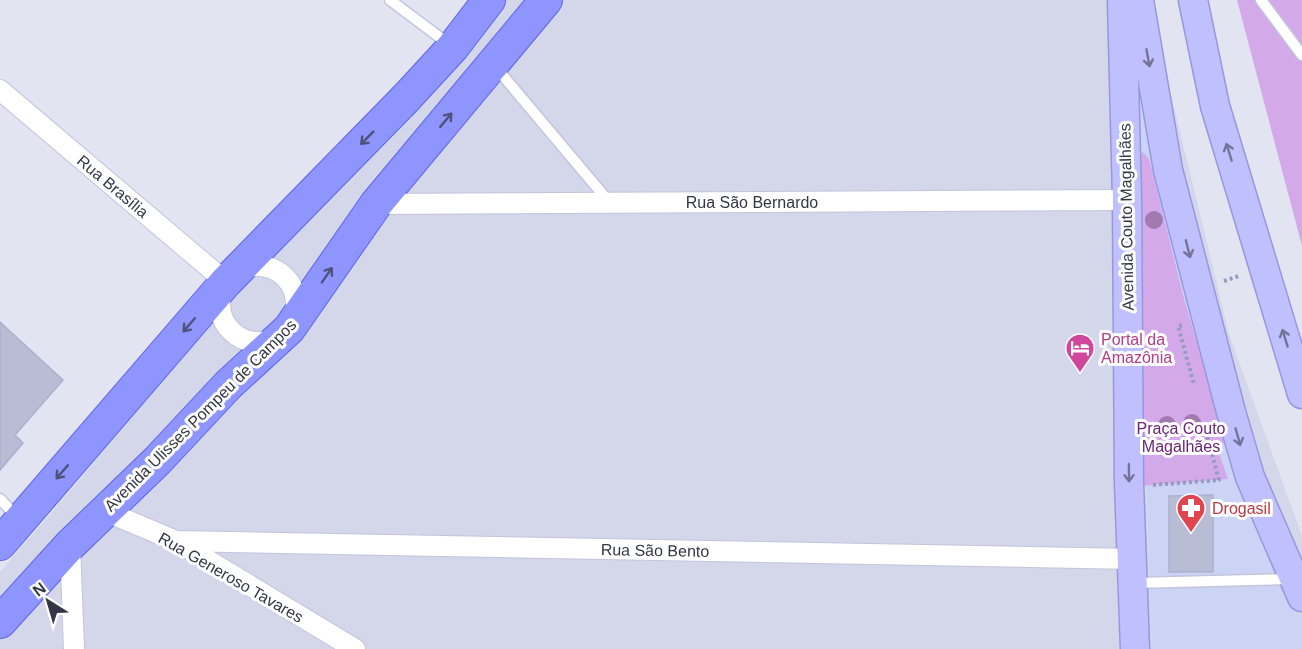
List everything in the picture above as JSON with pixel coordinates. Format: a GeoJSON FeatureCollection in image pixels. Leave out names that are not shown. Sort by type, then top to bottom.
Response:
{"type":"FeatureCollection","features":[{"type":"Feature","properties":{"kind":"main road"},"geometry":{"type":"LineString","coordinates":[[0,544],[10,510],[453,46],[489,0]]}},
{"type":"Feature","properties":{"kind":"main road","name":"Avenida Ulisses Pompeu de Campos"},"geometry":{"type":"LineString","coordinates":[[0,622],[70,545],[228,385],[289,329],[376,204],[546,0]]}},
{"type":"Feature","properties":{"kind":"main road","name":"Avenida Couto Magalhães"},"geometry":{"type":"LineString","coordinates":[[1122,0],[1128,200],[1129,483],[1134,571],[1135,649]]}},
{"type":"Feature","properties":{"kind":"main road"},"geometry":{"type":"LineString","coordinates":[[1139,0],[1168,170],[1217,360],[1250,477],[1298,588]]}},
{"type":"Feature","properties":{"kind":"main road"},"geometry":{"type":"LineString","coordinates":[[1193,0],[1215,106],[1302,394]]}},
{"type":"Feature","properties":{"kind":"street","name":"Rua Brasília"},"geometry":{"type":"LineString","coordinates":[[0,90],[226,282]]}},
{"type":"Feature","properties":{"kind":"street","name":"Rua São Bernardo"},"geometry":{"type":"LineString","coordinates":[[376,204],[1128,200]]}},
{"type":"Feature","properties":{"kind":"street"},"geometry":{"type":"LineString","coordinates":[[260,265],[280,271],[292,284],[297,302],[289,329],[264,342],[247,341],[234,335],[222,319],[219,302],[226,282],[247,269],[260,265]]}},
{"type":"Feature","properties":{"kind":"street","name":"Rua Generoso Tavares"},"geometry":{"type":"LineString","coordinates":[[105,512],[176,541],[355,649]]}},
{"type":"Feature","properties":{"kind":"street","name":"Rua São Bento"},"geometry":{"type":"LineString","coordinates":[[176,541],[1134,571]]}},
{"type":"Feature","properties":{"kind":"street"},"geometry":{"type":"LineString","coordinates":[[70,545],[74,649]]}},
{"type":"Feature","properties":{"kind":"lane"},"geometry":{"type":"LineString","coordinates":[[390,0],[453,46]]}},
{"type":"Feature","properties":{"kind":"lane"},"geometry":{"type":"LineString","coordinates":[[1260,0],[1302,56]]}},
{"type":"Feature","properties":{"kind":"lane"},"geometry":{"type":"LineString","coordinates":[[493,64],[610,203]]}},
{"type":"Feature","properties":{"kind":"lane"},"geometry":{"type":"LineString","coordinates":[[1134,571],[1298,588]]}},
{"type":"Feature","properties":{"kind":"shaded area"},"geometry":{"type":"Polygon","coordinates":[[[505,0],[1152,0],[1162,57],[1229,334],[1302,536],[1302,649],[0,649],[0,572],[83,476],[241,275],[430,88],[505,0]]]}},
{"type":"Feature","properties":{"kind":"shaded area"},"geometry":{"type":"Polygon","coordinates":[[[1142,76],[1275,560],[1302,619],[1302,649],[1152,649],[1135,77],[1142,76]]]}},
{"type":"Feature","properties":{"kind":"green space"},"geometry":{"type":"Polygon","coordinates":[[[1237,0],[1302,0],[1302,246],[1237,0]]]}},
{"type":"Feature","properties":{"kind":"green space","name":"Praça Couto Magalhães"},"geometry":{"type":"Polygon","coordinates":[[[1143,152],[1149,159],[1184,299],[1225,438],[1220,456],[1228,479],[1140,486],[1138,157],[1143,152]]]}},
{"type":"Feature","properties":{"kind":"building"},"geometry":{"type":"Polygon","coordinates":[[[0,322],[63,380],[15,435],[23,443],[0,470],[0,322]]]}},
{"type":"Feature","properties":{"kind":"building","name":"Drogasil"},"geometry":{"type":"Polygon","coordinates":[[[1213,495],[1213,572],[1169,572],[1169,496],[1213,495]]]}},
{"type":"Feature","properties":{"kind":"place","name":"Portal da Amazônia"},"geometry":{"type":"Point","coordinates":[1080,374]}},
{"type":"Feature","properties":{"kind":"place","name":"Drogasil"},"geometry":{"type":"Point","coordinates":[1191,534]}}]}
